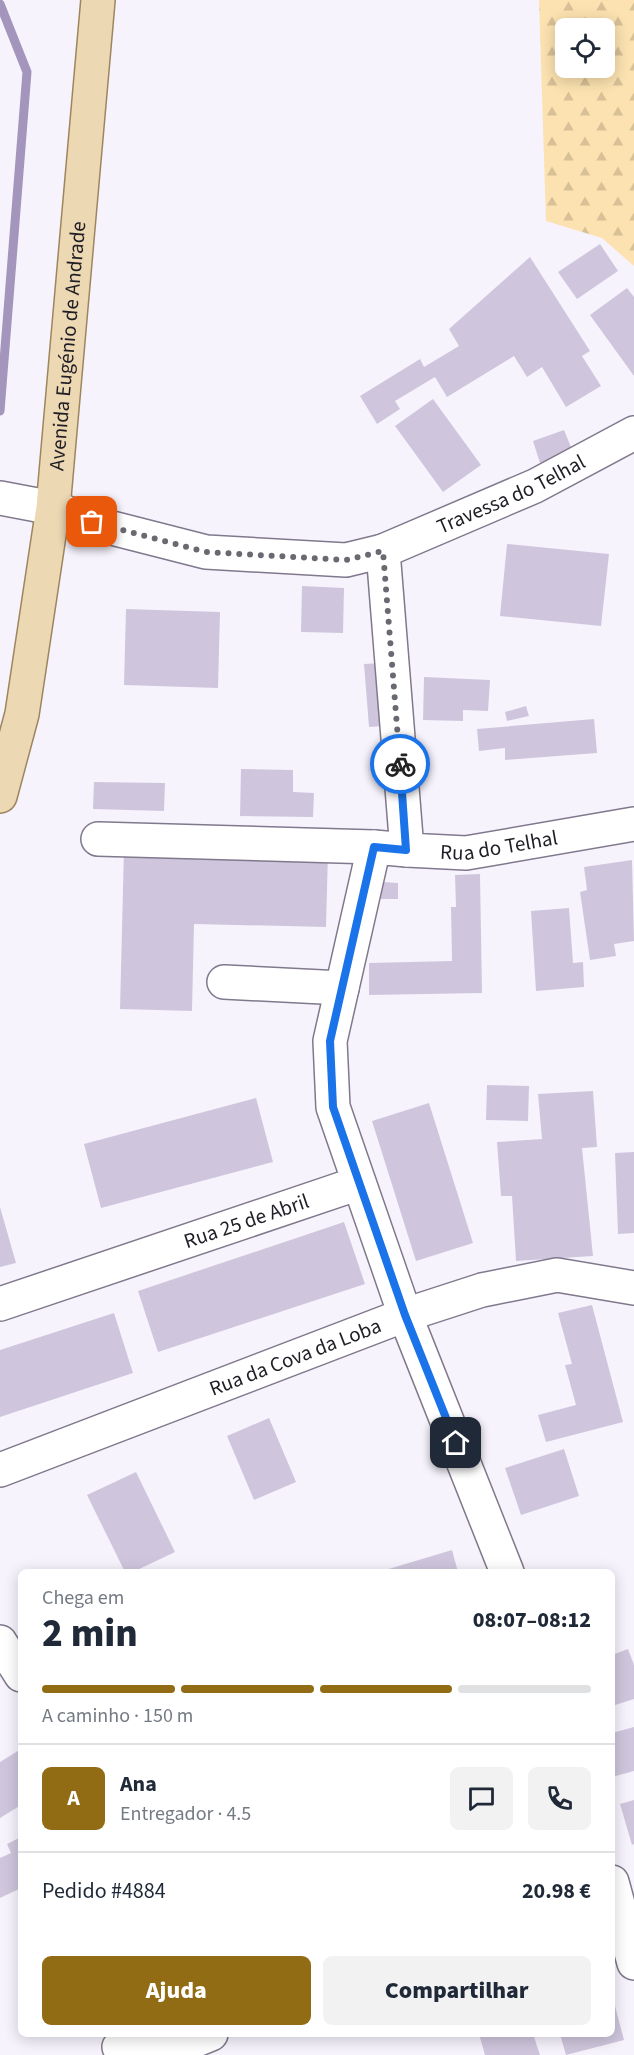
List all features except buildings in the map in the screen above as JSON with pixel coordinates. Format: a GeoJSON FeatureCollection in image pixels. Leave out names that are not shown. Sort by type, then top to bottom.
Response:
{"type":"FeatureCollection","features":[{"type":"Feature","properties":{"kind":"main road","name":"Avenida Eugénio de Andrade"},"geometry":{"type":"LineString","coordinates":[[0,796],[22,714],[52,508],[98,0]]}},
{"type":"Feature","properties":{"kind":"street","name":"Travessa do Telhal"},"geometry":{"type":"LineString","coordinates":[[383,551],[535,486],[634,433]]}},
{"type":"Feature","properties":{"kind":"street"},"geometry":{"type":"LineString","coordinates":[[0,498],[52,508],[112,528],[206,552],[346,560],[383,551],[406,850]]}},
{"type":"Feature","properties":{"kind":"street","name":"Rua do Telhal"},"geometry":{"type":"LineString","coordinates":[[98,839],[374,847],[466,853],[634,824]]}},
{"type":"Feature","properties":{"kind":"street"},"geometry":{"type":"LineString","coordinates":[[374,847],[330,1041],[333,1107],[405,1315],[506,1569]]}},
{"type":"Feature","properties":{"kind":"street"},"geometry":{"type":"LineString","coordinates":[[224,982],[342,988]]}},
{"type":"Feature","properties":{"kind":"street","name":"Rua 25 de Abril"},"geometry":{"type":"LineString","coordinates":[[0,1304],[359,1183]]}},
{"type":"Feature","properties":{"kind":"street","name":"Rua da Cova da Loba"},"geometry":{"type":"LineString","coordinates":[[0,1470],[405,1315],[482,1290],[557,1275],[634,1288]]}},
{"type":"Feature","properties":{"kind":"street"},"geometry":{"type":"LineString","coordinates":[[0,1642],[18,1670]]}},
{"type":"Feature","properties":{"kind":"street"},"geometry":{"type":"LineString","coordinates":[[615,1895],[634,1963]]}},
{"type":"Feature","properties":{"kind":"street"},"geometry":{"type":"LineString","coordinates":[[118,2045],[172,2050],[204,2037]]}},
{"type":"Feature","properties":{"kind":"green space"},"geometry":{"type":"Polygon","coordinates":[[[539,0],[634,0],[634,266],[602,238],[546,221],[539,0]]]}},
{"type":"Feature","properties":{"kind":"waterway"},"geometry":{"type":"LineString","coordinates":[[0,4],[27,72],[0,411]]}},
{"type":"Feature","properties":{"kind":"way so far"},"geometry":{"type":"LineString","coordinates":[[92,522],[206,552],[346,560],[383,551],[400,764]]}},
{"type":"Feature","properties":{"kind":"route"},"geometry":{"type":"LineString","coordinates":[[400,764],[406,850],[374,847],[330,1041],[333,1107],[405,1315],[456,1443]]}}]}
